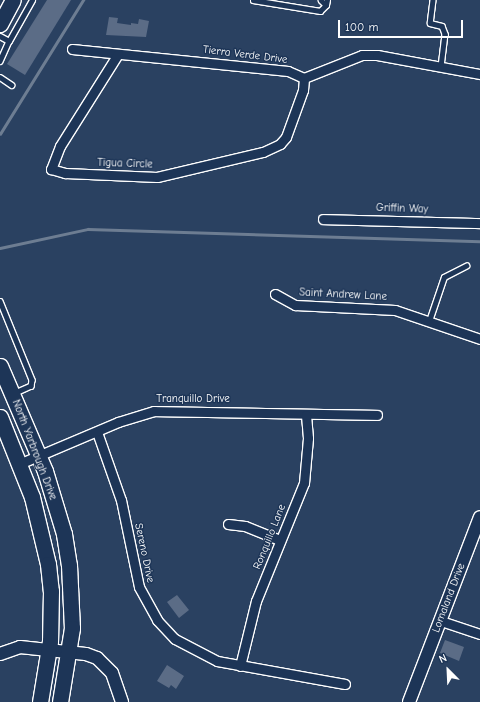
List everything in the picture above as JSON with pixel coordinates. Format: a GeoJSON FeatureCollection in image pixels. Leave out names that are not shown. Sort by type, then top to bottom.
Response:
{"type":"FeatureCollection","features":[{"type":"Feature","properties":{"kind":"main road"},"geometry":{"type":"LineString","coordinates":[[0,24],[13,0]]}},
{"type":"Feature","properties":{"kind":"main road","name":"North Yarbrough Drive"},"geometry":{"type":"LineString","coordinates":[[0,366],[38,454],[55,501],[69,565],[72,628],[60,702]]}},
{"type":"Feature","properties":{"kind":"main road","name":"North Yarbrough Drive"},"geometry":{"type":"LineString","coordinates":[[0,417],[32,497],[48,564],[51,591],[49,649],[40,702]]}},
{"type":"Feature","properties":{"kind":"street","name":"Tierra Verde Drive"},"geometry":{"type":"LineString","coordinates":[[72,49],[288,71],[304,78]]}},
{"type":"Feature","properties":{"kind":"street","name":"Tigua Circle"},"geometry":{"type":"LineString","coordinates":[[118,54],[60,146],[52,169],[65,174],[157,177],[263,152],[280,144],[286,137],[303,90],[304,78]]}},
{"type":"Feature","properties":{"kind":"street"},"geometry":{"type":"LineString","coordinates":[[304,78],[362,55],[377,55],[480,74]]}},
{"type":"Feature","properties":{"kind":"street","name":"Griffin Way"},"geometry":{"type":"LineString","coordinates":[[323,219],[480,223]]}},
{"type":"Feature","properties":{"kind":"street","name":"Saint Andrew Lane"},"geometry":{"type":"LineString","coordinates":[[275,294],[295,305],[395,310],[480,339]]}},
{"type":"Feature","properties":{"kind":"street","name":"Tranquillo Drive"},"geometry":{"type":"LineString","coordinates":[[20,464],[38,454],[142,413],[154,411],[306,415],[377,415]]}},
{"type":"Feature","properties":{"kind":"street","name":"Ronquillo Lane"},"geometry":{"type":"LineString","coordinates":[[240,666],[256,601],[304,483],[308,438],[306,415]]}},
{"type":"Feature","properties":{"kind":"street","name":"Sereno Drive"},"geometry":{"type":"LineString","coordinates":[[97,432],[121,500],[135,571],[147,605],[175,639],[217,661],[345,684]]}},
{"type":"Feature","properties":{"kind":"street","name":"Lomaland Drive"},"geometry":{"type":"LineString","coordinates":[[409,702],[480,517]]}},
{"type":"Feature","properties":{"kind":"street"},"geometry":{"type":"LineString","coordinates":[[228,524],[245,526],[280,540]]}},
{"type":"Feature","properties":{"kind":"street"},"geometry":{"type":"LineString","coordinates":[[441,621],[480,634]]}},
{"type":"Feature","properties":{"kind":"street"},"geometry":{"type":"LineString","coordinates":[[0,654],[20,647],[86,654],[106,666],[112,673],[122,702]]}},
{"type":"Feature","properties":{"kind":"lane"},"geometry":{"type":"LineString","coordinates":[[0,61],[8,41],[32,0]]}},
{"type":"Feature","properties":{"kind":"lane"},"geometry":{"type":"LineString","coordinates":[[253,0],[316,11],[326,3],[322,0]]}},
{"type":"Feature","properties":{"kind":"lane"},"geometry":{"type":"LineString","coordinates":[[434,0],[430,23],[442,26],[445,34],[441,67]]}},
{"type":"Feature","properties":{"kind":"lane"},"geometry":{"type":"LineString","coordinates":[[0,36],[8,41]]}},
{"type":"Feature","properties":{"kind":"lane"},"geometry":{"type":"LineString","coordinates":[[0,77],[12,85]]}},
{"type":"Feature","properties":{"kind":"lane"},"geometry":{"type":"LineString","coordinates":[[429,321],[444,276],[466,266]]}},
{"type":"Feature","properties":{"kind":"lane"},"geometry":{"type":"LineString","coordinates":[[0,301],[32,380],[31,386],[13,394]]}},
{"type":"Feature","properties":{"kind":"building"},"geometry":{"type":"Polygon","coordinates":[[[47,0],[71,0],[25,75],[7,64],[47,0]]]}},
{"type":"Feature","properties":{"kind":"building"},"geometry":{"type":"Polygon","coordinates":[[[109,17],[118,18],[117,23],[131,25],[131,23],[138,24],[139,19],[149,21],[146,37],[106,35],[109,17]]]}},
{"type":"Feature","properties":{"kind":"building"},"geometry":{"type":"Polygon","coordinates":[[[177,595],[189,610],[179,618],[167,602],[177,595]]]}},
{"type":"Feature","properties":{"kind":"building"},"geometry":{"type":"Polygon","coordinates":[[[445,640],[464,647],[459,661],[440,653],[445,640]]]}},
{"type":"Feature","properties":{"kind":"building"},"geometry":{"type":"Polygon","coordinates":[[[167,665],[184,676],[176,689],[171,685],[169,688],[157,681],[167,665]]]}},
{"type":"Feature","properties":{"kind":"waterway"},"geometry":{"type":"LineString","coordinates":[[0,134],[83,0]]}},
{"type":"Feature","properties":{"kind":"waterway"},"geometry":{"type":"LineString","coordinates":[[0,248],[88,229],[480,241]]}}]}
